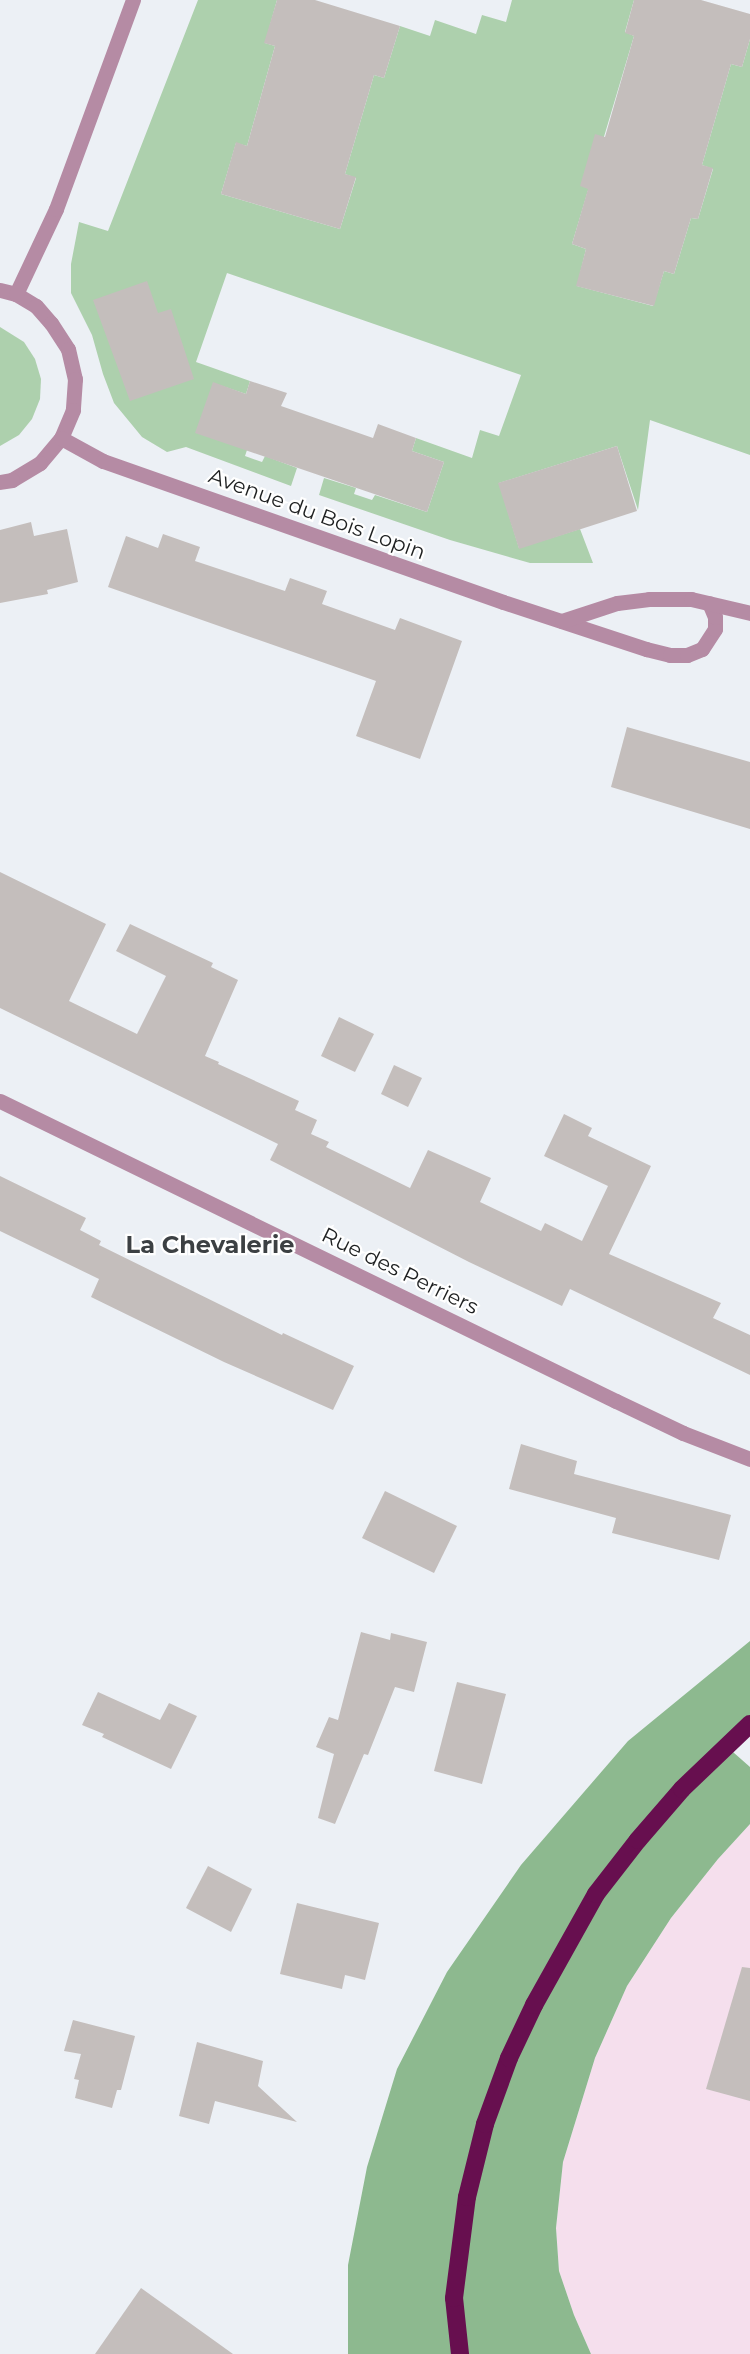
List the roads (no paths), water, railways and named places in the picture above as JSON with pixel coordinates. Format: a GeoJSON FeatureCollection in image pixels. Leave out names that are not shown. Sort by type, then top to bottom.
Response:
{"type":"FeatureCollection","features":[{"type":"Feature","properties":{"kind":"highway"},"geometry":{"type":"LineString","coordinates":[[460,2354],[453,2298],[466,2197],[485,2124],[509,2058],[534,2005],[596,1894],[682,1789],[750,1724]]}},
{"type":"Feature","properties":{"kind":"street"},"geometry":{"type":"LineString","coordinates":[[16,294],[56,209],[133,0]]}},
{"type":"Feature","properties":{"kind":"street"},"geometry":{"type":"LineString","coordinates":[[0,290],[16,294],[36,306],[51,322],[68,349],[75,379],[73,410],[61,438],[40,463],[12,480],[0,482]]}},
{"type":"Feature","properties":{"kind":"street","name":"Avenue du Bois Lopin"},"geometry":{"type":"LineString","coordinates":[[61,438],[103,461],[646,650],[670,655],[687,655],[702,649],[715,629],[715,617],[709,603]]}},
{"type":"Feature","properties":{"kind":"street"},"geometry":{"type":"LineString","coordinates":[[562,621],[617,603],[691,599],[750,613]]}},
{"type":"Feature","properties":{"kind":"street","name":"Rue des Perriers"},"geometry":{"type":"LineString","coordinates":[[0,1101],[616,1401],[683,1433],[750,1460]]}},
{"type":"Feature","properties":{"kind":"district","name":"La Chevalerie"},"geometry":{"type":"Point","coordinates":[210,1245]}}]}
